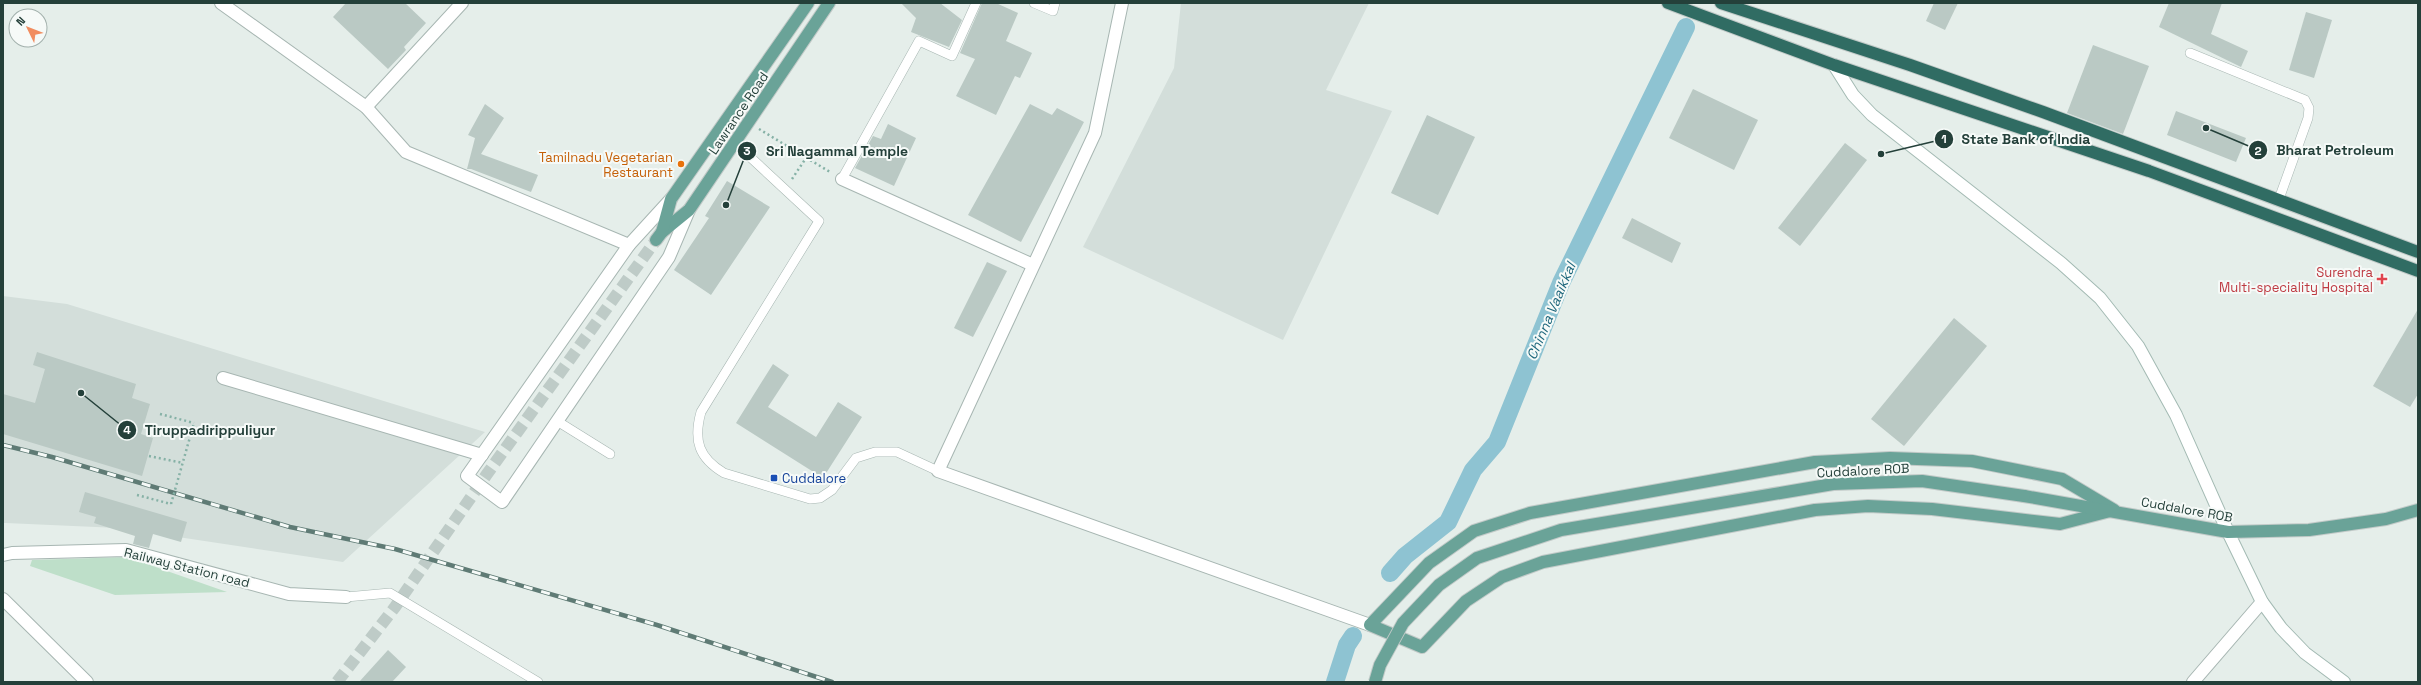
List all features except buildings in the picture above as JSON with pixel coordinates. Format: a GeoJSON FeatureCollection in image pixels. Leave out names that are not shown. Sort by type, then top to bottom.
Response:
{"type":"FeatureCollection","features":[{"type":"Feature","properties":{"kind":"highway"},"geometry":{"type":"LineString","coordinates":[[1668,3],[1834,66],[2149,171],[2418,271]]}},
{"type":"Feature","properties":{"kind":"highway"},"geometry":{"type":"LineString","coordinates":[[1721,3],[2006,99],[2279,199],[2418,252]]}},
{"type":"Feature","properties":{"kind":"main road","name":"Lawrance Road"},"geometry":{"type":"LineString","coordinates":[[808,3],[671,199],[659,236],[689,210],[829,3]]}},
{"type":"Feature","properties":{"kind":"main road"},"geometry":{"type":"LineString","coordinates":[[1890,458],[1972,461],[2062,479],[2114,510],[2060,524],[1932,509],[1868,506],[1815,510],[1543,562],[1502,577],[1466,602],[1422,647],[1370,626],[1429,563],[1474,532],[1530,513],[1815,462],[1890,458]]}},
{"type":"Feature","properties":{"kind":"main road","name":"Cuddalore ROB"},"geometry":{"type":"LineString","coordinates":[[1375,682],[1380,666],[1403,623],[1439,585],[1477,558],[1561,530],[1833,484],[1922,481],[2114,510],[2228,532],[2309,530],[2386,519],[2418,510]]}},
{"type":"Feature","properties":{"kind":"street"},"geometry":{"type":"LineString","coordinates":[[221,3],[366,107],[406,152],[629,245]]}},
{"type":"Feature","properties":{"kind":"street"},"geometry":{"type":"LineString","coordinates":[[366,107],[462,3]]}},
{"type":"Feature","properties":{"kind":"street"},"geometry":{"type":"LineString","coordinates":[[1122,3],[1095,132],[938,471],[1370,626]]}},
{"type":"Feature","properties":{"kind":"street"},"geometry":{"type":"LineString","coordinates":[[1834,66],[1853,96],[1872,115],[2061,263],[2100,298],[2138,346],[2176,415],[2228,532],[2262,602],[2281,628],[2305,653],[2344,682]]}},
{"type":"Feature","properties":{"kind":"street"},"geometry":{"type":"LineString","coordinates":[[842,179],[1033,265]]}},
{"type":"Feature","properties":{"kind":"street"},"geometry":{"type":"LineString","coordinates":[[671,199],[629,245],[467,476],[502,502],[669,256],[689,210]]}},
{"type":"Feature","properties":{"kind":"street"},"geometry":{"type":"LineString","coordinates":[[223,378],[482,454]]}},
{"type":"Feature","properties":{"kind":"street","name":"Railway Station road"},"geometry":{"type":"LineString","coordinates":[[3,555],[12,553],[126,550],[289,594],[346,598]]}},
{"type":"Feature","properties":{"kind":"street"},"geometry":{"type":"LineString","coordinates":[[3,599],[87,682]]}},
{"type":"Feature","properties":{"kind":"street"},"geometry":{"type":"LineString","coordinates":[[2193,682],[2262,602]]}},
{"type":"Feature","properties":{"kind":"lane"},"geometry":{"type":"LineString","coordinates":[[842,179],[919,42],[952,56],[976,3]]}},
{"type":"Feature","properties":{"kind":"lane"},"geometry":{"type":"LineString","coordinates":[[1034,3],[1053,11],[1055,3]]}},
{"type":"Feature","properties":{"kind":"lane"},"geometry":{"type":"LineString","coordinates":[[2190,53],[2305,100],[2308,108],[2308,118],[2279,199]]}},
{"type":"Feature","properties":{"kind":"lane"},"geometry":{"type":"LineString","coordinates":[[735,143],[819,221],[701,412],[697,426],[698,441],[703,454],[712,466],[724,473],[810,499],[820,498],[832,490],[856,458],[875,452],[897,452],[938,471]]}},
{"type":"Feature","properties":{"kind":"lane"},"geometry":{"type":"LineString","coordinates":[[557,421],[610,454]]}},
{"type":"Feature","properties":{"kind":"lane"},"geometry":{"type":"LineString","coordinates":[[346,598],[390,593],[538,682]]}},
{"type":"Feature","properties":{"kind":"path"},"geometry":{"type":"LineString","coordinates":[[748,123],[842,179]]}},
{"type":"Feature","properties":{"kind":"path"},"geometry":{"type":"LineString","coordinates":[[785,189],[806,158]]}},
{"type":"Feature","properties":{"kind":"path"},"geometry":{"type":"LineString","coordinates":[[137,495],[171,504],[183,463],[194,423],[160,414]]}},
{"type":"Feature","properties":{"kind":"path"},"geometry":{"type":"LineString","coordinates":[[149,456],[183,463]]}},
{"type":"Feature","properties":{"kind":"shaded area"},"geometry":{"type":"Polygon","coordinates":[[[1181,3],[1369,3],[1326,90],[1392,111],[1283,340],[1083,247],[1174,68],[1181,3]]]}},
{"type":"Feature","properties":{"kind":"shaded area"},"geometry":{"type":"Polygon","coordinates":[[[3,296],[67,304],[485,432],[343,562],[118,528],[3,523],[3,296]]]}},
{"type":"Feature","properties":{"kind":"green space"},"geometry":{"type":"Polygon","coordinates":[[[127,557],[227,592],[115,595],[30,566],[32,560],[127,557]]]}},
{"type":"Feature","properties":{"kind":"waterway","name":"Chinna Vaaikkal"},"geometry":{"type":"LineString","coordinates":[[1390,573],[1405,556],[1448,522],[1473,470],[1497,442],[1561,283],[1686,27]]}},
{"type":"Feature","properties":{"kind":"waterway","name":"Chinna Vaaikkal"},"geometry":{"type":"LineString","coordinates":[[1335,682],[1347,645],[1353,636]]}},
{"type":"Feature","properties":{"kind":"tunnel"},"geometry":{"type":"LineString","coordinates":[[337,682],[395,607],[487,474],[656,240]]}},
{"type":"Feature","properties":{"kind":"railway"},"geometry":{"type":"LineString","coordinates":[[3,445],[52,457],[290,527],[395,549],[657,625],[832,682]]}},
{"type":"Feature","properties":{"kind":"place","name":"Bharat Petroleum"},"geometry":{"type":"Point","coordinates":[2206,128]}},
{"type":"Feature","properties":{"kind":"place","name":"State Bank of India"},"geometry":{"type":"Point","coordinates":[1881,154]}},
{"type":"Feature","properties":{"kind":"place","name":"Tamilnadu Vegetarian Restaurant"},"geometry":{"type":"Point","coordinates":[681,164]}},
{"type":"Feature","properties":{"kind":"place","name":"Sri Nagammal Temple"},"geometry":{"type":"Point","coordinates":[726,205]}},
{"type":"Feature","properties":{"kind":"place","name":"Surendra Multi-speciality Hospital"},"geometry":{"type":"Point","coordinates":[2382,279]}},
{"type":"Feature","properties":{"kind":"place","name":"Tiruppadirippuliyur"},"geometry":{"type":"Point","coordinates":[81,393]}},
{"type":"Feature","properties":{"kind":"place","name":"Cuddalore"},"geometry":{"type":"Point","coordinates":[774,478]}}]}
